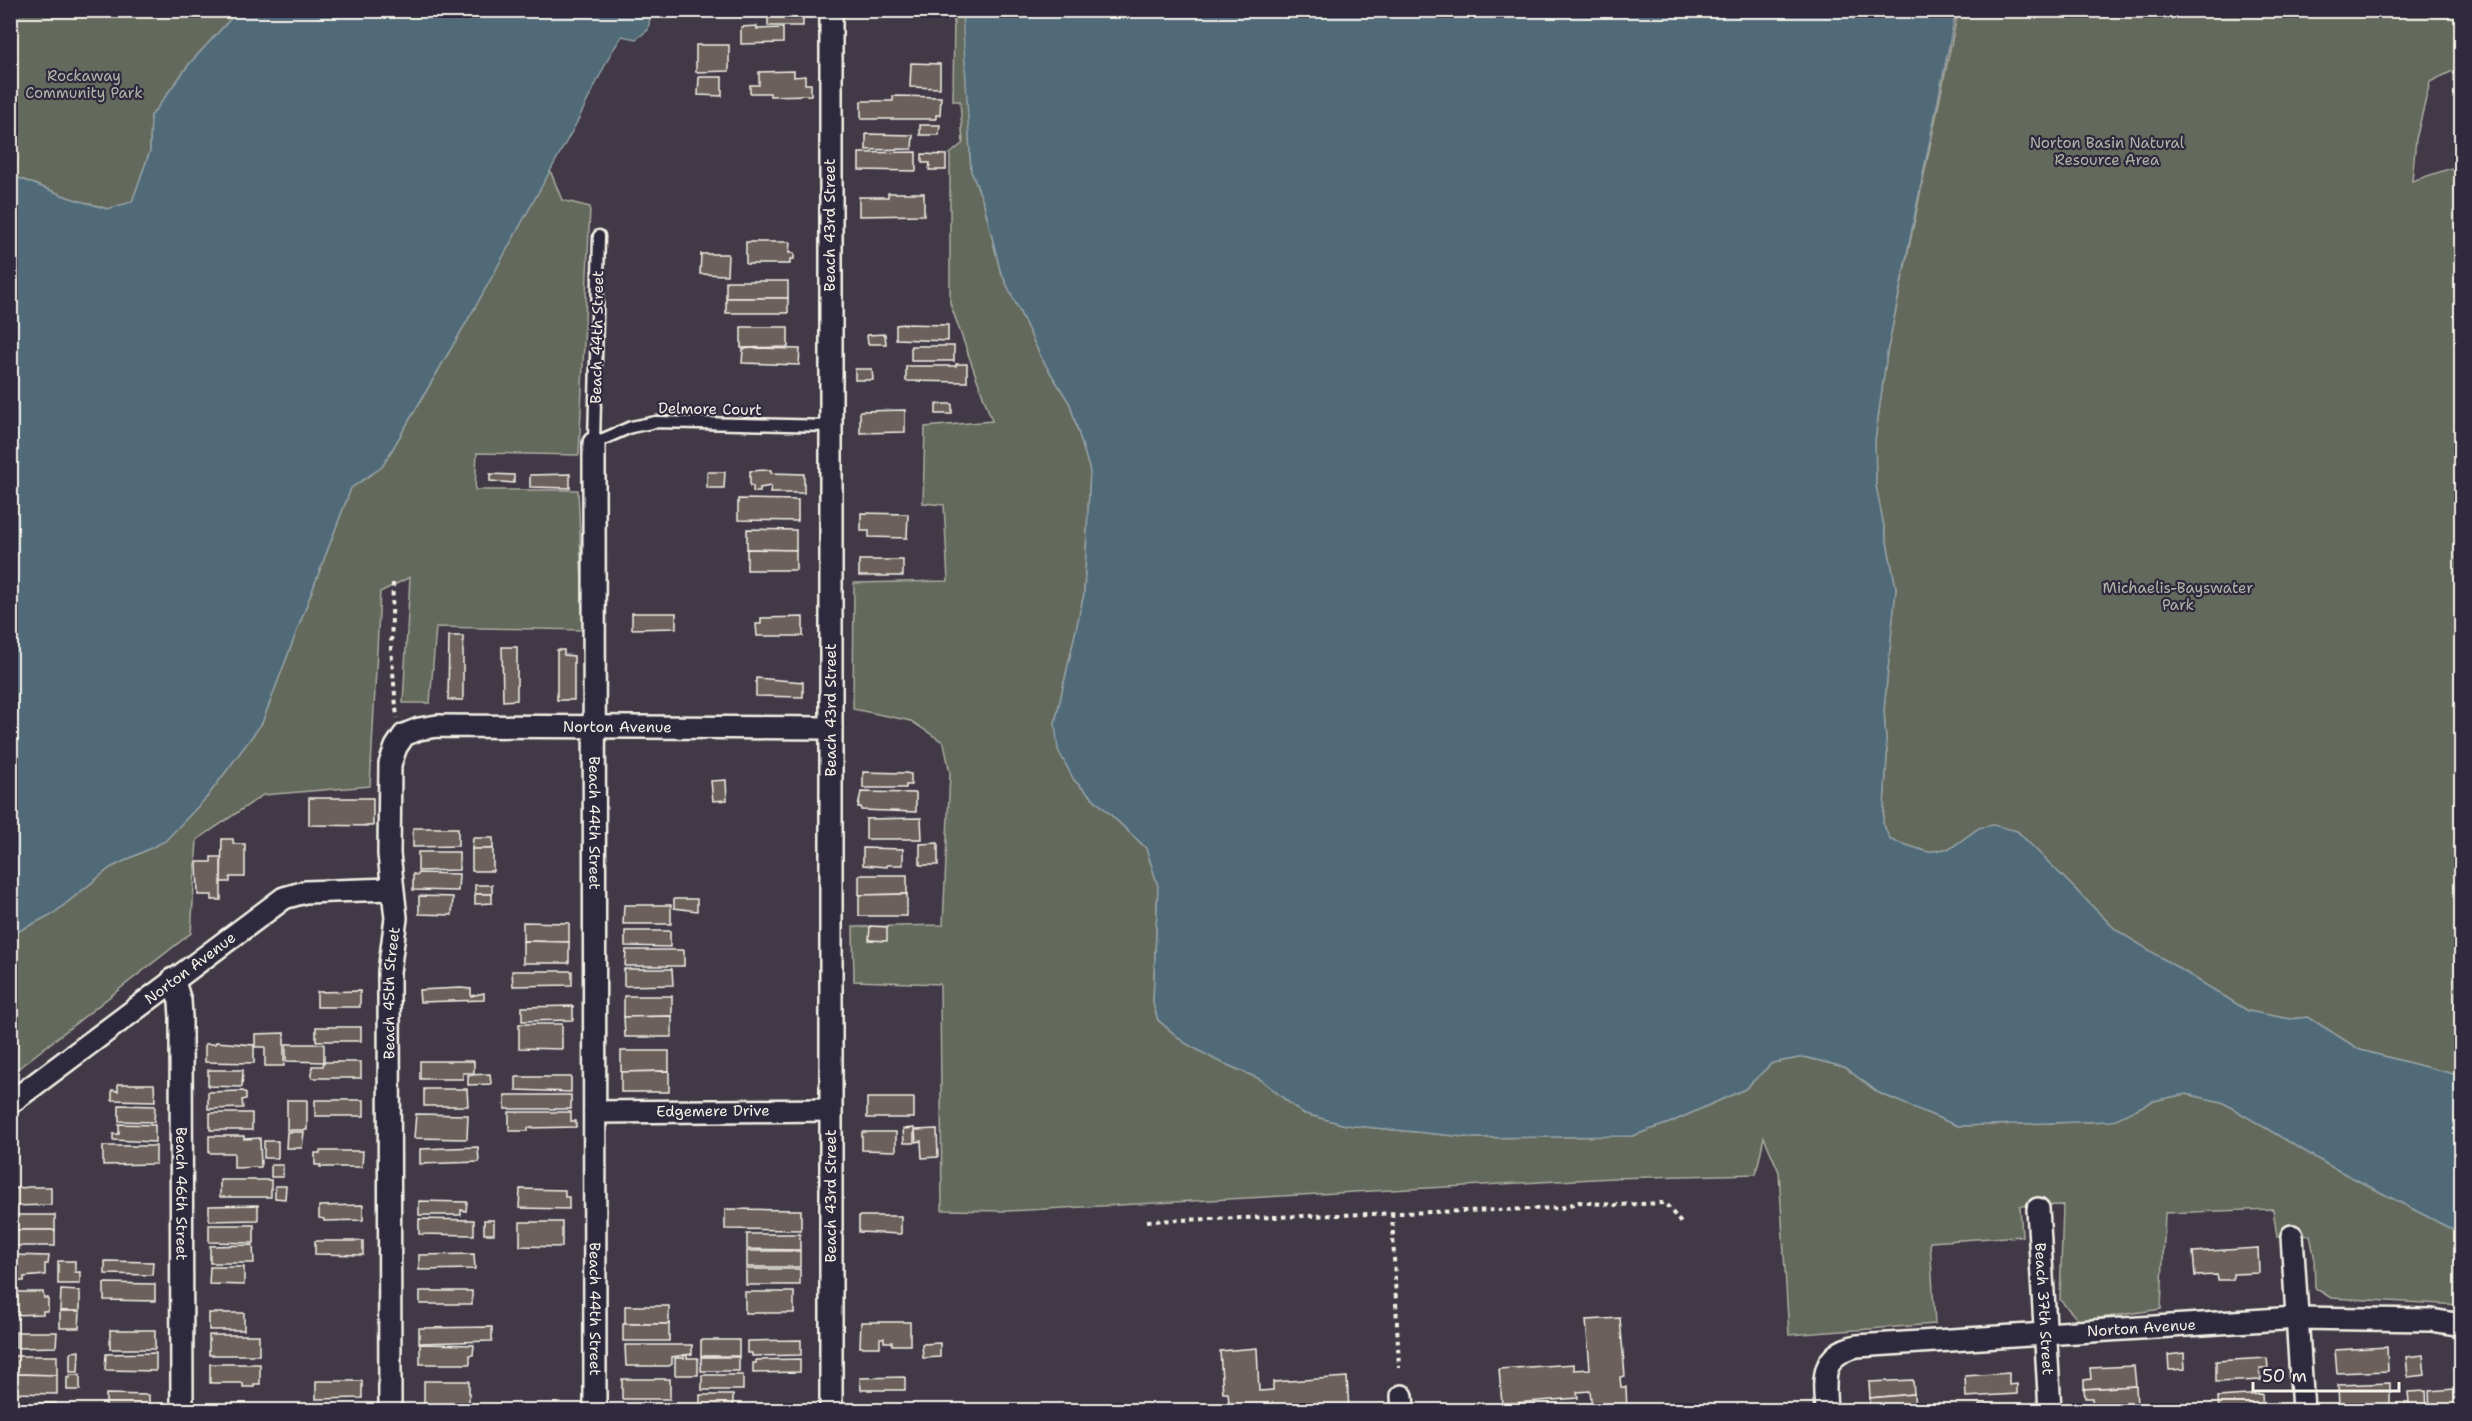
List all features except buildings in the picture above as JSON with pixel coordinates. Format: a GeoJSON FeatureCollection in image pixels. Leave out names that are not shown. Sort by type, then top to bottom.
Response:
{"type":"FeatureCollection","features":[{"type":"Feature","properties":{"kind":"street","name":"Beach 43rd Street"},"geometry":{"type":"LineString","coordinates":[[831,10],[831,1410]]}},
{"type":"Feature","properties":{"kind":"street","name":"Beach 44th Street"},"geometry":{"type":"LineString","coordinates":[[594,443],[595,1410]]}},
{"type":"Feature","properties":{"kind":"street","name":"Norton Avenue"},"geometry":{"type":"LineString","coordinates":[[404,735],[418,729],[436,726],[831,728]]}},
{"type":"Feature","properties":{"kind":"street","name":"Beach 45th Street"},"geometry":{"type":"LineString","coordinates":[[390,1410],[389,972],[396,918],[391,889],[389,773],[396,747],[404,735]]}},
{"type":"Feature","properties":{"kind":"street","name":"Norton Avenue"},"geometry":{"type":"LineString","coordinates":[[10,1103],[269,907],[291,894],[391,889]]}},
{"type":"Feature","properties":{"kind":"street","name":"Beach 46th Street"},"geometry":{"type":"LineString","coordinates":[[173,979],[182,1017],[182,1410]]}},
{"type":"Feature","properties":{"kind":"street","name":"Edgemere Drive"},"geometry":{"type":"LineString","coordinates":[[595,1112],[831,1110]]}},
{"type":"Feature","properties":{"kind":"street","name":"Beach 37th Street"},"geometry":{"type":"LineString","coordinates":[[2038,1209],[2050,1410]]}},
{"type":"Feature","properties":{"kind":"street"},"geometry":{"type":"LineString","coordinates":[[2292,1236],[2303,1410]]}},
{"type":"Feature","properties":{"kind":"street","name":"Norton Avenue"},"geometry":{"type":"LineString","coordinates":[[1826,1410],[1824,1380],[1828,1366],[1841,1350],[1857,1346],[2298,1318],[2431,1320],[2462,1325]]}},
{"type":"Feature","properties":{"kind":"lane","name":"Beach 44th Street"},"geometry":{"type":"LineString","coordinates":[[594,443],[599,236]]}},
{"type":"Feature","properties":{"kind":"lane","name":"Delmore Court"},"geometry":{"type":"LineString","coordinates":[[594,443],[631,427],[656,422],[830,426]]}},
{"type":"Feature","properties":{"kind":"path"},"geometry":{"type":"LineString","coordinates":[[393,583],[391,648],[396,715],[404,735]]}},
{"type":"Feature","properties":{"kind":"path"},"geometry":{"type":"LineString","coordinates":[[1148,1221],[1561,1208],[1579,1202],[1614,1205],[1665,1203],[1681,1223]]}},
{"type":"Feature","properties":{"kind":"path"},"geometry":{"type":"LineString","coordinates":[[1392,1214],[1399,1368]]}},
{"type":"Feature","properties":{"kind":"green space","name":"Rockaway Community Park"},"geometry":{"type":"Polygon","coordinates":[[[10,11],[238,11],[190,63],[151,116],[150,151],[132,202],[108,209],[70,198],[11,175],[10,11]]]}},
{"type":"Feature","properties":{"kind":"green space"},"geometry":{"type":"Polygon","coordinates":[[[954,11],[963,11],[971,171],[984,204],[1000,270],[1042,359],[1070,404],[1090,471],[1084,594],[1055,723],[1074,780],[1146,848],[1158,886],[1153,1003],[1158,1020],[1185,1043],[1216,1060],[1260,1079],[1302,1113],[1346,1125],[1475,1138],[1632,1136],[1669,1123],[1745,1089],[1772,1063],[1804,1057],[1844,1067],[1879,1093],[1958,1126],[2111,1121],[2153,1101],[2186,1094],[2222,1102],[2328,1165],[2461,1234],[2461,1305],[2331,1298],[2315,1288],[2314,1255],[2310,1235],[2277,1237],[2273,1209],[2165,1213],[2161,1309],[2079,1321],[2060,1300],[2063,1205],[2020,1206],[2022,1236],[1930,1242],[1935,1324],[1789,1335],[1779,1172],[1764,1137],[1756,1174],[1613,1178],[1007,1211],[942,1210],[940,984],[854,981],[853,927],[943,925],[950,773],[944,743],[911,721],[853,709],[854,583],[948,581],[944,505],[923,503],[925,427],[992,421],[950,303],[950,154],[963,143],[960,101],[953,101],[954,11]]]}},
{"type":"Feature","properties":{"kind":"green space","name":"Michaelis-Bayswater Park"},"geometry":{"type":"Polygon","coordinates":[[[1958,11],[2461,11],[2461,67],[2430,82],[2416,139],[2412,181],[2461,165],[2461,1076],[2360,1050],[2308,1017],[2290,1019],[2248,1011],[2116,930],[2017,831],[1979,828],[1951,848],[1928,852],[1890,840],[1883,823],[1887,756],[1884,710],[1896,588],[1876,486],[1875,440],[1887,353],[1958,11]]]}},
{"type":"Feature","properties":{"kind":"green space"},"geometry":{"type":"Polygon","coordinates":[[[550,170],[562,200],[590,207],[579,455],[477,453],[475,490],[578,490],[584,630],[436,627],[430,703],[403,703],[410,577],[380,592],[370,786],[263,795],[197,840],[191,933],[11,1074],[11,935],[54,913],[110,868],[165,841],[207,797],[262,723],[351,488],[382,467],[477,304],[550,170]]]}},
{"type":"Feature","properties":{"kind":"water"},"geometry":{"type":"Polygon","coordinates":[[[238,11],[651,11],[648,30],[636,39],[622,36],[611,53],[576,124],[477,304],[382,467],[351,488],[262,723],[207,797],[165,841],[110,868],[54,913],[11,935],[11,175],[70,198],[107,209],[132,202],[150,151],[151,116],[190,63],[238,11]]]}},
{"type":"Feature","properties":{"kind":"water"},"geometry":{"type":"Polygon","coordinates":[[[962,11],[1956,11],[1887,353],[1875,440],[1876,486],[1896,588],[1884,710],[1887,756],[1883,823],[1890,840],[1928,852],[1951,848],[1979,828],[1993,825],[2017,831],[2116,930],[2248,1011],[2290,1019],[2308,1017],[2360,1050],[2461,1076],[2461,1234],[2328,1165],[2222,1102],[2186,1094],[2153,1101],[2112,1121],[1958,1126],[1879,1093],[1844,1067],[1804,1057],[1772,1063],[1745,1089],[1669,1123],[1632,1136],[1475,1138],[1346,1125],[1302,1113],[1260,1079],[1216,1060],[1185,1043],[1158,1020],[1153,1003],[1158,886],[1146,848],[1074,780],[1058,750],[1055,723],[1084,594],[1090,471],[1070,404],[1042,359],[1000,270],[984,204],[971,171],[962,11]]]}},
{"type":"Feature","properties":{"kind":"park label","name":"Norton Basin Natural Resource Area"},"geometry":{"type":"Point","coordinates":[2107,152]}}]}
